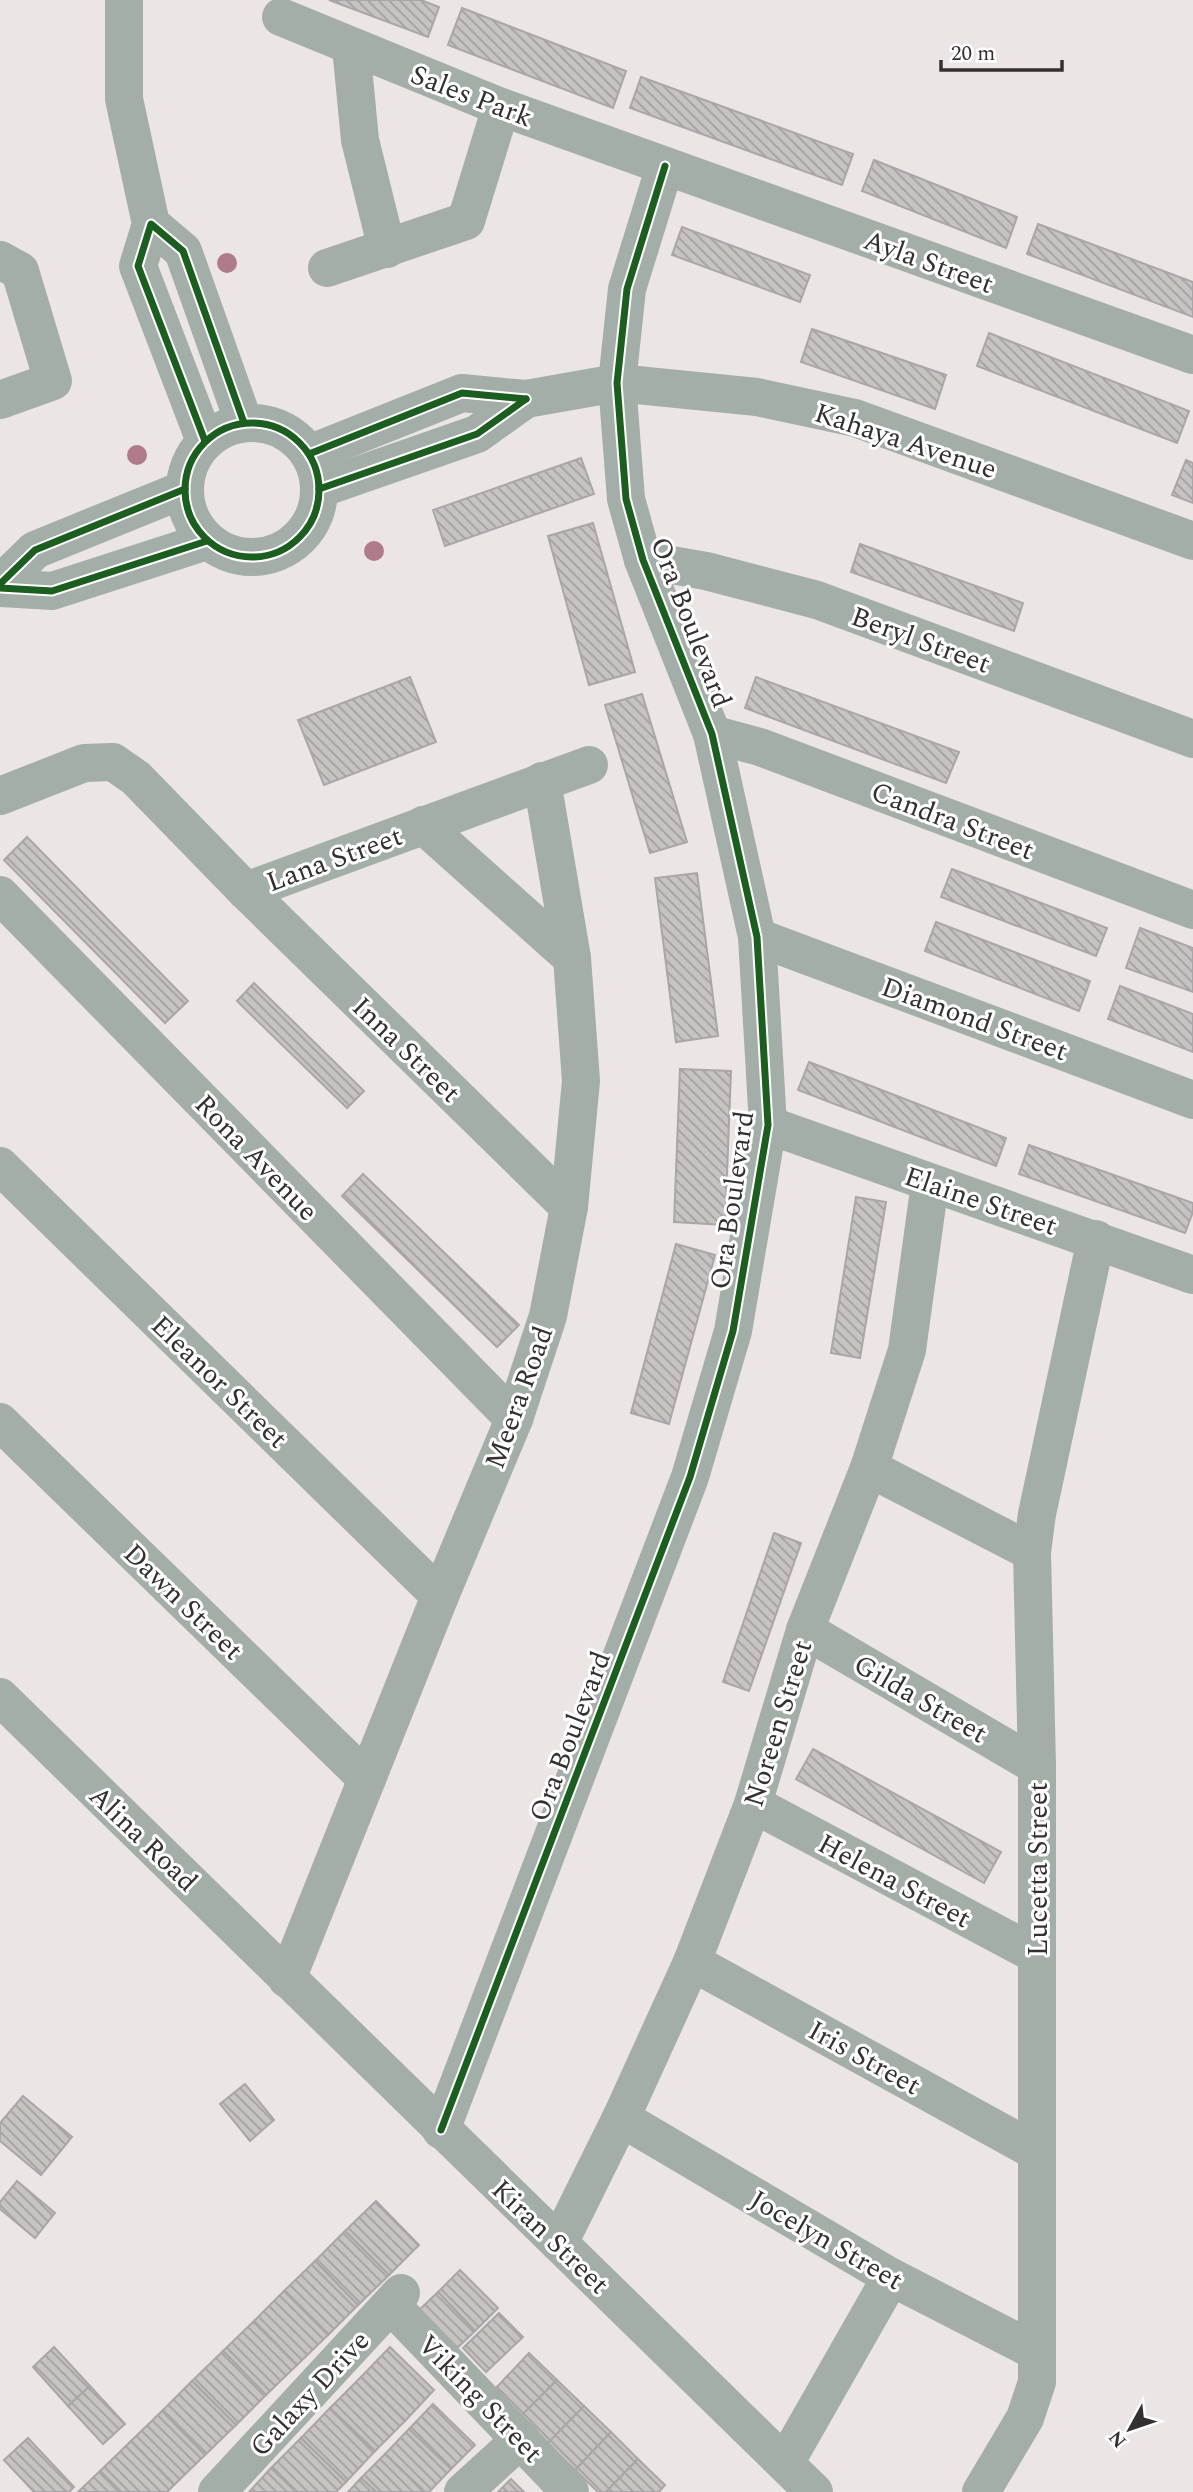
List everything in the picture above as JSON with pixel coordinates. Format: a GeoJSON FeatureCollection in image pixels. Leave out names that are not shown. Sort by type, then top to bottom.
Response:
{"type":"FeatureCollection","features":[{"type":"Feature","properties":{"kind":"street"},"geometry":{"type":"LineString","coordinates":[[124,0],[124,99],[151,224],[138,266],[205,441]]}},
{"type":"Feature","properties":{"kind":"street","name":"Sales Park"},"geometry":{"type":"LineString","coordinates":[[281,17],[501,107],[665,166]]}},
{"type":"Feature","properties":{"kind":"street"},"geometry":{"type":"LineString","coordinates":[[351,47],[360,140],[387,249]]}},
{"type":"Feature","properties":{"kind":"street"},"geometry":{"type":"LineString","coordinates":[[327,268],[466,221],[501,107]]}},
{"type":"Feature","properties":{"kind":"street","name":"Ayla Street"},"geometry":{"type":"LineString","coordinates":[[665,166],[1193,355]]}},
{"type":"Feature","properties":{"kind":"street","name":"Ora Boulevard"},"geometry":{"type":"LineString","coordinates":[[441,2130],[690,1477],[733,1331],[768,1125],[757,937],[712,734],[643,560],[626,499],[617,383],[627,289],[665,166]]}},
{"type":"Feature","properties":{"kind":"street"},"geometry":{"type":"LineString","coordinates":[[151,224],[183,251],[244,423]]}},
{"type":"Feature","properties":{"kind":"street"},"geometry":{"type":"LineString","coordinates":[[0,260],[20,271],[53,381],[0,400]]}},
{"type":"Feature","properties":{"kind":"street","name":"Kahaya Avenue"},"geometry":{"type":"LineString","coordinates":[[314,472],[477,434],[526,399],[617,383],[757,397],[855,418],[1193,541]]}},
{"type":"Feature","properties":{"kind":"street"},"geometry":{"type":"LineString","coordinates":[[244,423],[280,429],[296,440],[314,472],[316,512],[306,531],[290,546],[270,555],[247,558],[226,553],[207,541],[193,523],[185,503],[185,480],[192,459],[205,441],[223,430],[244,423]]}},
{"type":"Feature","properties":{"kind":"street"},"geometry":{"type":"LineString","coordinates":[[0,587],[35,550],[185,489]]}},
{"type":"Feature","properties":{"kind":"street"},"geometry":{"type":"LineString","coordinates":[[0,587],[52,591],[207,541]]}},
{"type":"Feature","properties":{"kind":"street","name":"Beryl Street"},"geometry":{"type":"LineString","coordinates":[[643,560],[706,571],[817,600],[1193,739]]}},
{"type":"Feature","properties":{"kind":"street","name":"Candra Street"},"geometry":{"type":"LineString","coordinates":[[712,734],[760,747],[1193,909]]}},
{"type":"Feature","properties":{"kind":"street","name":"Lana Street"},"geometry":{"type":"LineString","coordinates":[[0,796],[84,763],[113,762],[136,778],[246,891],[589,765]]}},
{"type":"Feature","properties":{"kind":"street","name":"Meera Road"},"geometry":{"type":"LineString","coordinates":[[288,1979],[440,1596],[514,1419],[548,1316],[569,1206],[581,1081],[572,958],[542,781]]}},
{"type":"Feature","properties":{"kind":"street"},"geometry":{"type":"LineString","coordinates":[[423,825],[572,958]]}},
{"type":"Feature","properties":{"kind":"street","name":"Inna Street"},"geometry":{"type":"LineString","coordinates":[[246,891],[569,1206]]}},
{"type":"Feature","properties":{"kind":"street","name":"Rona Avenue"},"geometry":{"type":"LineString","coordinates":[[0,895],[514,1419]]}},
{"type":"Feature","properties":{"kind":"street","name":"Diamond Street"},"geometry":{"type":"LineString","coordinates":[[757,937],[1193,1100]]}},
{"type":"Feature","properties":{"kind":"street","name":"Elaine Street"},"geometry":{"type":"LineString","coordinates":[[768,1125],[1193,1275]]}},
{"type":"Feature","properties":{"kind":"street","name":"Eleanor Street"},"geometry":{"type":"LineString","coordinates":[[0,1166],[440,1596]]}},
{"type":"Feature","properties":{"kind":"street","name":"Noreen Street"},"geometry":{"type":"LineString","coordinates":[[559,2243],[621,2118],[692,1962],[753,1804],[805,1630],[869,1468],[907,1350],[930,1183]]}},
{"type":"Feature","properties":{"kind":"street","name":"Lucetta Street"},"geometry":{"type":"LineString","coordinates":[[981,2492],[1025,2418],[1037,2382],[1037,1766],[1032,1552],[1037,1514],[1096,1239]]}},
{"type":"Feature","properties":{"kind":"street","name":"Dawn Street"},"geometry":{"type":"LineString","coordinates":[[0,1422],[367,1779]]}},
{"type":"Feature","properties":{"kind":"street"},"geometry":{"type":"LineString","coordinates":[[869,1468],[1032,1552]]}},
{"type":"Feature","properties":{"kind":"street","name":"Gilda Street"},"geometry":{"type":"LineString","coordinates":[[805,1630],[1037,1766]]}},
{"type":"Feature","properties":{"kind":"street","name":"Alina Road"},"geometry":{"type":"LineString","coordinates":[[0,1697],[288,1979]]}},
{"type":"Feature","properties":{"kind":"street","name":"Helena Street"},"geometry":{"type":"LineString","coordinates":[[753,1804],[1037,1955]]}},
{"type":"Feature","properties":{"kind":"street","name":"Iris Street"},"geometry":{"type":"LineString","coordinates":[[692,1962],[1037,2152]]}},
{"type":"Feature","properties":{"kind":"street","name":"Kiran Street"},"geometry":{"type":"LineString","coordinates":[[288,1979],[814,2492]]}},
{"type":"Feature","properties":{"kind":"street","name":"Jocelyn Street"},"geometry":{"type":"LineString","coordinates":[[621,2118],[891,2277],[1038,2352]]}},
{"type":"Feature","properties":{"kind":"street"},"geometry":{"type":"LineString","coordinates":[[785,2463],[891,2277]]}},
{"type":"Feature","properties":{"kind":"street","name":"Viking Street"},"geometry":{"type":"LineString","coordinates":[[396,2299],[570,2492]]}},
{"type":"Feature","properties":{"kind":"street","name":"Galaxy Drive"},"geometry":{"type":"LineString","coordinates":[[217,2492],[396,2299]]}},
{"type":"Feature","properties":{"kind":"street"},"geometry":{"type":"LineString","coordinates":[[463,2492],[521,2439]]}},
{"type":"Feature","properties":{"kind":"building"},"geometry":{"type":"Polygon","coordinates":[[[329,0],[421,0],[439,7],[428,37],[329,0]]]}},
{"type":"Feature","properties":{"kind":"building"},"geometry":{"type":"Polygon","coordinates":[[[462,8],[626,71],[613,108],[448,45],[462,8]]]}},
{"type":"Feature","properties":{"kind":"building"},"geometry":{"type":"Polygon","coordinates":[[[641,77],[853,154],[842,185],[630,108],[641,77]]]}},
{"type":"Feature","properties":{"kind":"building"},"geometry":{"type":"Polygon","coordinates":[[[874,160],[1017,217],[1006,248],[862,191],[874,160]]]}},
{"type":"Feature","properties":{"kind":"building"},"geometry":{"type":"Polygon","coordinates":[[[1038,224],[1193,282],[1193,317],[1027,254],[1038,224]]]}},
{"type":"Feature","properties":{"kind":"building"},"geometry":{"type":"Polygon","coordinates":[[[682,227],[810,275],[800,302],[672,255],[682,227]]]}},
{"type":"Feature","properties":{"kind":"building"},"geometry":{"type":"Polygon","coordinates":[[[812,329],[946,375],[935,409],[801,362],[812,329]]]}},
{"type":"Feature","properties":{"kind":"building"},"geometry":{"type":"Polygon","coordinates":[[[989,333],[1189,411],[1177,443],[977,366],[989,333]]]}},
{"type":"Feature","properties":{"kind":"building"},"geometry":{"type":"Polygon","coordinates":[[[581,458],[594,494],[445,546],[433,510],[581,458]]]}},
{"type":"Feature","properties":{"kind":"building"},"geometry":{"type":"Polygon","coordinates":[[[1186,460],[1193,463],[1193,503],[1172,495],[1186,460]]]}},
{"type":"Feature","properties":{"kind":"building"},"geometry":{"type":"Polygon","coordinates":[[[593,523],[635,672],[589,685],[548,536],[593,523]]]}},
{"type":"Feature","properties":{"kind":"building"},"geometry":{"type":"Polygon","coordinates":[[[860,544],[1023,603],[1014,631],[851,572],[860,544]]]}},
{"type":"Feature","properties":{"kind":"building"},"geometry":{"type":"Polygon","coordinates":[[[410,677],[436,742],[324,785],[298,720],[410,677]]]}},
{"type":"Feature","properties":{"kind":"building"},"geometry":{"type":"Polygon","coordinates":[[[756,677],[959,752],[946,783],[745,708],[756,677]]]}},
{"type":"Feature","properties":{"kind":"building"},"geometry":{"type":"Polygon","coordinates":[[[642,694],[687,842],[650,853],[605,705],[642,694]]]}},
{"type":"Feature","properties":{"kind":"building"},"geometry":{"type":"Polygon","coordinates":[[[27,837],[188,1001],[165,1023],[4,860],[27,837]]]}},
{"type":"Feature","properties":{"kind":"building"},"geometry":{"type":"Polygon","coordinates":[[[952,869],[1107,928],[1096,956],[941,897],[952,869]]]}},
{"type":"Feature","properties":{"kind":"building"},"geometry":{"type":"Polygon","coordinates":[[[697,873],[718,1036],[676,1042],[655,878],[697,873]]]}},
{"type":"Feature","properties":{"kind":"building"},"geometry":{"type":"Polygon","coordinates":[[[936,922],[1090,981],[1079,1011],[925,951],[936,922]]]}},
{"type":"Feature","properties":{"kind":"building"},"geometry":{"type":"Polygon","coordinates":[[[1140,928],[1193,948],[1193,992],[1126,968],[1140,928]]]}},
{"type":"Feature","properties":{"kind":"building"},"geometry":{"type":"Polygon","coordinates":[[[254,983],[364,1091],[347,1108],[237,1001],[254,983]]]}},
{"type":"Feature","properties":{"kind":"building"},"geometry":{"type":"Polygon","coordinates":[[[1120,986],[1193,1014],[1193,1052],[1108,1019],[1120,986]]]}},
{"type":"Feature","properties":{"kind":"building"},"geometry":{"type":"Polygon","coordinates":[[[809,1062],[1006,1138],[996,1166],[798,1090],[809,1062]]]}},
{"type":"Feature","properties":{"kind":"building"},"geometry":{"type":"Polygon","coordinates":[[[680,1069],[731,1071],[725,1225],[674,1222],[680,1069]]]}},
{"type":"Feature","properties":{"kind":"building"},"geometry":{"type":"Polygon","coordinates":[[[1029,1145],[1193,1203],[1193,1212],[1185,1233],[1019,1174],[1029,1145]]]}},
{"type":"Feature","properties":{"kind":"building"},"geometry":{"type":"Polygon","coordinates":[[[363,1174],[519,1325],[497,1347],[342,1196],[363,1174]]]}},
{"type":"Feature","properties":{"kind":"building"},"geometry":{"type":"Polygon","coordinates":[[[856,1197],[886,1202],[860,1358],[831,1353],[856,1197]]]}},
{"type":"Feature","properties":{"kind":"building"},"geometry":{"type":"Polygon","coordinates":[[[676,1244],[715,1255],[669,1424],[631,1413],[676,1244]]]}},
{"type":"Feature","properties":{"kind":"building"},"geometry":{"type":"Polygon","coordinates":[[[774,1533],[801,1543],[749,1691],[723,1682],[774,1533]]]}},
{"type":"Feature","properties":{"kind":"building"},"geometry":{"type":"Polygon","coordinates":[[[813,1749],[1001,1852],[984,1883],[796,1779],[813,1749]]]}},
{"type":"Feature","properties":{"kind":"building"},"geometry":{"type":"Polygon","coordinates":[[[245,2084],[274,2120],[250,2141],[220,2104],[245,2084]]]}},
{"type":"Feature","properties":{"kind":"building"},"geometry":{"type":"Polygon","coordinates":[[[23,2096],[72,2137],[41,2175],[0,2141],[0,2123],[23,2096]]]}},
{"type":"Feature","properties":{"kind":"building"},"geometry":{"type":"Polygon","coordinates":[[[17,2181],[55,2213],[35,2238],[0,2209],[0,2202],[17,2181]]]}},
{"type":"Feature","properties":{"kind":"building"},"geometry":{"type":"Polygon","coordinates":[[[376,2201],[419,2245],[389,2275],[345,2231],[376,2201]]]}},
{"type":"Feature","properties":{"kind":"building"},"geometry":{"type":"Polygon","coordinates":[[[345,2231],[389,2275],[358,2305],[315,2261],[345,2231]]]}},
{"type":"Feature","properties":{"kind":"building"},"geometry":{"type":"Polygon","coordinates":[[[315,2261],[358,2305],[328,2335],[284,2291],[315,2261]]]}},
{"type":"Feature","properties":{"kind":"building"},"geometry":{"type":"Polygon","coordinates":[[[460,2270],[498,2308],[475,2331],[438,2292],[460,2270]]]}},
{"type":"Feature","properties":{"kind":"building"},"geometry":{"type":"Polygon","coordinates":[[[284,2291],[328,2335],[297,2365],[254,2321],[284,2291]]]}},
{"type":"Feature","properties":{"kind":"building"},"geometry":{"type":"Polygon","coordinates":[[[438,2292],[475,2331],[453,2352],[415,2314],[438,2292]]]}},
{"type":"Feature","properties":{"kind":"building"},"geometry":{"type":"Polygon","coordinates":[[[499,2313],[523,2337],[486,2372],[463,2348],[499,2313]]]}},
{"type":"Feature","properties":{"kind":"building"},"geometry":{"type":"Polygon","coordinates":[[[254,2321],[297,2365],[266,2395],[223,2351],[254,2321]]]}},
{"type":"Feature","properties":{"kind":"building"},"geometry":{"type":"Polygon","coordinates":[[[54,2347],[90,2386],[68,2406],[33,2367],[54,2347]]]}},
{"type":"Feature","properties":{"kind":"building"},"geometry":{"type":"Polygon","coordinates":[[[390,2347],[434,2390],[405,2421],[361,2377],[390,2347]]]}},
{"type":"Feature","properties":{"kind":"building"},"geometry":{"type":"Polygon","coordinates":[[[223,2351],[266,2395],[236,2425],[192,2381],[223,2351]]]}},
{"type":"Feature","properties":{"kind":"building"},"geometry":{"type":"Polygon","coordinates":[[[529,2353],[557,2380],[520,2417],[493,2391],[529,2353]]]}},
{"type":"Feature","properties":{"kind":"building"},"geometry":{"type":"Polygon","coordinates":[[[361,2377],[405,2421],[375,2451],[330,2408],[361,2377]]]}},
{"type":"Feature","properties":{"kind":"building"},"geometry":{"type":"Polygon","coordinates":[[[557,2380],[584,2406],[547,2444],[520,2417],[557,2380]]]}},
{"type":"Feature","properties":{"kind":"building"},"geometry":{"type":"Polygon","coordinates":[[[192,2381],[236,2425],[205,2455],[162,2411],[192,2381]]]}},
{"type":"Feature","properties":{"kind":"building"},"geometry":{"type":"Polygon","coordinates":[[[90,2386],[125,2424],[103,2444],[68,2406],[90,2386]]]}},
{"type":"Feature","properties":{"kind":"building"},"geometry":{"type":"Polygon","coordinates":[[[433,2404],[475,2445],[451,2469],[409,2429],[433,2404]]]}},
{"type":"Feature","properties":{"kind":"building"},"geometry":{"type":"Polygon","coordinates":[[[584,2406],[611,2432],[575,2470],[547,2444],[584,2406]]]}},
{"type":"Feature","properties":{"kind":"building"},"geometry":{"type":"Polygon","coordinates":[[[330,2408],[375,2451],[346,2482],[301,2438],[330,2408]]]}},
{"type":"Feature","properties":{"kind":"building"},"geometry":{"type":"Polygon","coordinates":[[[162,2411],[205,2455],[174,2485],[131,2441],[162,2411]]]}},
{"type":"Feature","properties":{"kind":"building"},"geometry":{"type":"Polygon","coordinates":[[[409,2429],[451,2469],[429,2492],[425,2492],[385,2454],[409,2429]]]}},
{"type":"Feature","properties":{"kind":"building"},"geometry":{"type":"Polygon","coordinates":[[[611,2432],[638,2459],[606,2492],[598,2492],[575,2470],[611,2432]]]}},
{"type":"Feature","properties":{"kind":"building"},"geometry":{"type":"Polygon","coordinates":[[[28,2438],[74,2487],[69,2492],[34,2492],[4,2460],[28,2438]]]}},
{"type":"Feature","properties":{"kind":"building"},"geometry":{"type":"Polygon","coordinates":[[[301,2438],[346,2482],[336,2492],[296,2492],[271,2468],[301,2438]]]}},
{"type":"Feature","properties":{"kind":"building"},"geometry":{"type":"Polygon","coordinates":[[[131,2441],[174,2485],[167,2492],[121,2492],[100,2471],[131,2441]]]}},
{"type":"Feature","properties":{"kind":"building"},"geometry":{"type":"Polygon","coordinates":[[[385,2454],[425,2492],[376,2492],[361,2478],[385,2454]]]}},
{"type":"Feature","properties":{"kind":"building"},"geometry":{"type":"Polygon","coordinates":[[[638,2459],[665,2485],[659,2492],[606,2492],[638,2459]]]}},
{"type":"Feature","properties":{"kind":"building"},"geometry":{"type":"Polygon","coordinates":[[[271,2468],[296,2492],[249,2492],[271,2468]]]}},
{"type":"Feature","properties":{"kind":"building"},"geometry":{"type":"Polygon","coordinates":[[[100,2471],[121,2492],[78,2492],[100,2471]]]}},
{"type":"Feature","properties":{"kind":"building"},"geometry":{"type":"Polygon","coordinates":[[[361,2478],[376,2492],[348,2492],[361,2478]]]}},
{"type":"Feature","properties":{"kind":"building"},"geometry":{"type":"Polygon","coordinates":[[[511,2479],[524,2492],[498,2492],[511,2479]]]}},
{"type":"Feature","properties":{"kind":"cycle path"},"geometry":{"type":"LineString","coordinates":[[441,2130],[690,1477],[733,1331],[768,1125],[757,937],[712,734],[643,560],[626,499],[617,383],[627,289],[665,166]]}},
{"type":"Feature","properties":{"kind":"cycle path"},"geometry":{"type":"LineString","coordinates":[[205,441],[138,266],[151,224],[183,251],[244,423]]}},
{"type":"Feature","properties":{"kind":"cycle path"},"geometry":{"type":"LineString","coordinates":[[309,454],[462,393],[526,399]]}},
{"type":"Feature","properties":{"kind":"cycle path"},"geometry":{"type":"LineString","coordinates":[[319,489],[477,434],[526,399]]}},
{"type":"Feature","properties":{"kind":"cycle path"},"geometry":{"type":"LineString","coordinates":[[252,423],[278,428],[299,443],[314,464],[319,490],[314,516],[299,537],[278,552],[252,557],[226,552],[205,537],[190,516],[185,490],[190,464],[205,443],[226,428],[252,423]]}},
{"type":"Feature","properties":{"kind":"cycle path"},"geometry":{"type":"LineString","coordinates":[[0,584],[35,550],[185,489]]}},
{"type":"Feature","properties":{"kind":"cycle path"},"geometry":{"type":"LineString","coordinates":[[0,588],[52,591],[207,541]]}}]}
